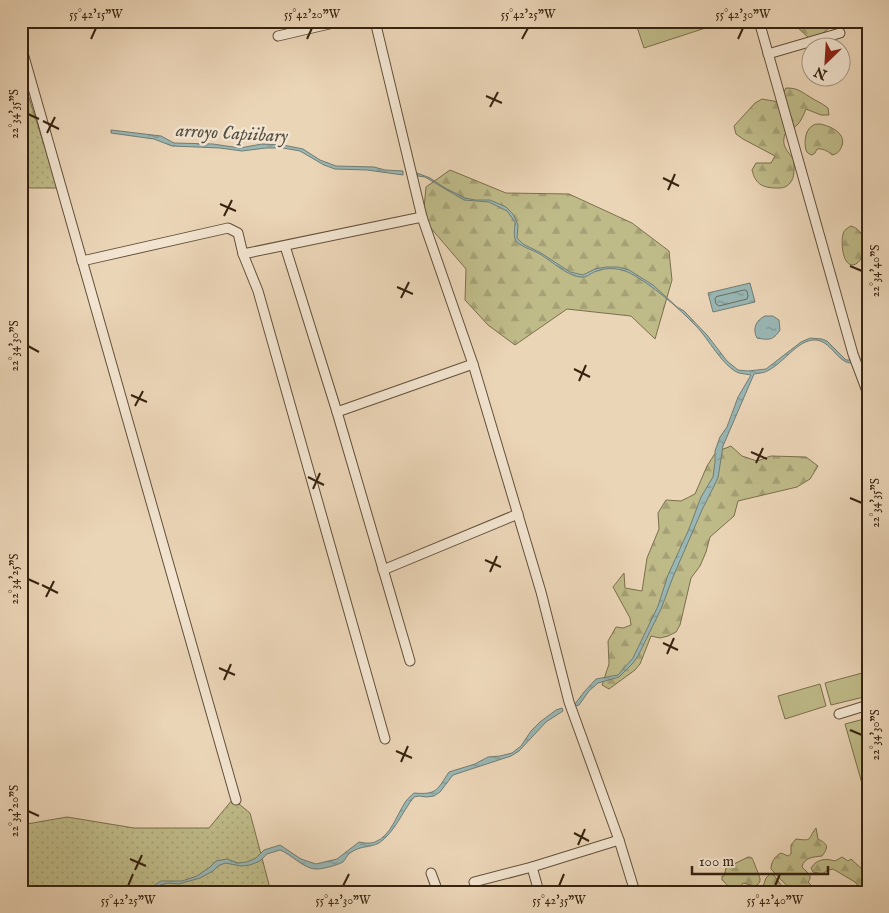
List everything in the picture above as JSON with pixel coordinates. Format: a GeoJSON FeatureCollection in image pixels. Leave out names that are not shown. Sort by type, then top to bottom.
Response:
{"type":"FeatureCollection","features":[{"type":"Feature","properties":{"kind":"street"},"geometry":{"type":"LineString","coordinates":[[278,36],[342,21]]}},
{"type":"Feature","properties":{"kind":"street"},"geometry":{"type":"LineString","coordinates":[[375,21],[422,217],[473,364],[541,592],[569,702],[636,892]]}},
{"type":"Feature","properties":{"kind":"street"},"geometry":{"type":"LineString","coordinates":[[759,21],[853,354],[868,394]]}},
{"type":"Feature","properties":{"kind":"street"},"geometry":{"type":"LineString","coordinates":[[768,54],[840,33]]}},
{"type":"Feature","properties":{"kind":"street"},"geometry":{"type":"LineString","coordinates":[[21,46],[236,800]]}},
{"type":"Feature","properties":{"kind":"street"},"geometry":{"type":"LineString","coordinates":[[243,254],[422,217]]}},
{"type":"Feature","properties":{"kind":"street"},"geometry":{"type":"LineString","coordinates":[[82,261],[228,228],[238,233],[243,254],[258,291],[385,738]]}},
{"type":"Feature","properties":{"kind":"street"},"geometry":{"type":"LineString","coordinates":[[285,246],[337,412],[410,661]]}},
{"type":"Feature","properties":{"kind":"street"},"geometry":{"type":"LineString","coordinates":[[337,412],[473,364]]}},
{"type":"Feature","properties":{"kind":"street"},"geometry":{"type":"LineString","coordinates":[[384,570],[518,514]]}},
{"type":"Feature","properties":{"kind":"street"},"geometry":{"type":"LineString","coordinates":[[839,714],[868,705]]}},
{"type":"Feature","properties":{"kind":"street"},"geometry":{"type":"LineString","coordinates":[[474,882],[532,867],[619,840]]}},
{"type":"Feature","properties":{"kind":"street"},"geometry":{"type":"LineString","coordinates":[[532,867],[539,892]]}},
{"type":"Feature","properties":{"kind":"street"},"geometry":{"type":"LineString","coordinates":[[431,873],[438,892]]}},
{"type":"Feature","properties":{"kind":"green space"},"geometry":{"type":"Polygon","coordinates":[[[635,21],[727,21],[644,48],[635,21]]]}},
{"type":"Feature","properties":{"kind":"green space"},"geometry":{"type":"Polygon","coordinates":[[[837,21],[822,34],[809,38],[798,28],[798,22],[837,21]]]}},
{"type":"Feature","properties":{"kind":"green space"},"geometry":{"type":"Polygon","coordinates":[[[21,73],[58,188],[21,186],[21,73]]]}},
{"type":"Feature","properties":{"kind":"green space"},"geometry":{"type":"Polygon","coordinates":[[[786,88],[799,90],[824,105],[828,108],[829,115],[821,115],[806,109],[799,123],[786,132],[784,144],[794,160],[793,178],[785,187],[769,187],[758,183],[752,170],[756,163],[771,163],[775,156],[736,134],[734,126],[755,103],[762,99],[779,102],[786,88]]]}},
{"type":"Feature","properties":{"kind":"green space"},"geometry":{"type":"Polygon","coordinates":[[[820,124],[833,129],[840,135],[843,143],[837,153],[832,155],[825,150],[817,149],[812,155],[806,151],[805,140],[808,130],[814,125],[820,124]]]}},
{"type":"Feature","properties":{"kind":"green space"},"geometry":{"type":"Polygon","coordinates":[[[450,170],[506,193],[569,194],[632,223],[669,251],[672,280],[655,339],[631,316],[567,309],[515,345],[488,325],[465,300],[466,269],[423,219],[426,187],[450,170]]]}},
{"type":"Feature","properties":{"kind":"green space"},"geometry":{"type":"Polygon","coordinates":[[[851,226],[858,229],[864,241],[863,254],[860,260],[857,264],[852,265],[844,257],[842,242],[844,231],[851,226]]]}},
{"type":"Feature","properties":{"kind":"green space"},"geometry":{"type":"Polygon","coordinates":[[[731,446],[742,456],[757,461],[771,456],[806,457],[818,466],[810,479],[797,487],[738,501],[734,516],[710,537],[700,566],[691,578],[680,625],[676,632],[660,638],[651,636],[640,664],[635,670],[609,689],[602,685],[609,664],[608,641],[616,627],[623,628],[631,625],[630,618],[613,587],[624,573],[625,588],[642,591],[647,558],[659,529],[658,513],[666,500],[681,501],[695,494],[707,466],[716,452],[731,446]]]}},
{"type":"Feature","properties":{"kind":"green space"},"geometry":{"type":"Polygon","coordinates":[[[866,672],[868,696],[831,705],[825,683],[866,672]]]}},
{"type":"Feature","properties":{"kind":"green space"},"geometry":{"type":"Polygon","coordinates":[[[820,684],[826,706],[785,719],[778,696],[820,684]]]}},
{"type":"Feature","properties":{"kind":"green space"},"geometry":{"type":"Polygon","coordinates":[[[868,718],[868,794],[865,794],[845,724],[868,718]]]}},
{"type":"Feature","properties":{"kind":"green space"},"geometry":{"type":"Polygon","coordinates":[[[233,799],[250,813],[271,892],[21,892],[21,825],[67,817],[134,828],[209,828],[233,799]]]}},
{"type":"Feature","properties":{"kind":"green space"},"geometry":{"type":"Polygon","coordinates":[[[816,828],[818,839],[826,844],[826,850],[822,856],[810,858],[803,864],[802,867],[810,875],[808,882],[811,885],[806,892],[795,890],[782,881],[771,869],[772,864],[781,853],[788,856],[791,854],[791,845],[796,839],[809,839],[816,828]]]}},
{"type":"Feature","properties":{"kind":"green space"},"geometry":{"type":"Polygon","coordinates":[[[748,857],[753,859],[760,878],[759,883],[755,886],[743,883],[741,886],[744,892],[728,892],[728,886],[722,880],[726,868],[748,857]]]}},
{"type":"Feature","properties":{"kind":"green space"},"geometry":{"type":"Polygon","coordinates":[[[842,857],[848,861],[851,859],[863,870],[868,867],[868,892],[840,892],[846,889],[857,891],[860,888],[855,882],[833,869],[822,874],[813,872],[811,868],[822,860],[835,861],[842,857]]]}},
{"type":"Feature","properties":{"kind":"green space"},"geometry":{"type":"Polygon","coordinates":[[[770,874],[774,875],[781,885],[794,892],[761,892],[766,878],[770,874]]]}},
{"type":"Feature","properties":{"kind":"water"},"geometry":{"type":"Polygon","coordinates":[[[111,130],[161,136],[174,143],[213,144],[240,148],[262,144],[283,145],[303,149],[320,160],[336,166],[374,167],[403,171],[403,175],[367,170],[335,169],[300,151],[283,148],[242,151],[172,146],[154,139],[111,133],[111,130]]]}},
{"type":"Feature","properties":{"kind":"water"},"geometry":{"type":"Polygon","coordinates":[[[417,173],[430,178],[465,198],[490,200],[506,207],[513,214],[518,225],[517,238],[523,244],[570,272],[583,275],[595,269],[606,267],[618,267],[629,270],[653,285],[684,311],[707,335],[727,361],[738,370],[766,369],[801,342],[810,338],[827,341],[846,360],[852,360],[853,363],[843,360],[825,343],[814,340],[802,344],[767,371],[754,374],[723,446],[718,478],[702,510],[661,609],[638,656],[619,677],[598,683],[576,706],[575,704],[596,679],[618,675],[633,658],[658,606],[668,575],[701,497],[713,477],[715,451],[720,437],[727,427],[738,397],[751,375],[739,373],[727,365],[701,331],[647,283],[626,271],[614,269],[601,270],[585,277],[571,274],[518,243],[515,237],[515,222],[507,211],[489,202],[464,200],[425,177],[418,176],[417,173]]]}},
{"type":"Feature","properties":{"kind":"water"},"geometry":{"type":"Polygon","coordinates":[[[750,283],[755,302],[713,312],[708,293],[750,283]]]}},
{"type":"Feature","properties":{"kind":"water"},"geometry":{"type":"Polygon","coordinates":[[[765,316],[773,316],[779,320],[780,330],[770,339],[757,338],[755,331],[759,320],[765,316]]]}},
{"type":"Feature","properties":{"kind":"water"},"geometry":{"type":"Polygon","coordinates":[[[562,708],[563,711],[546,722],[519,751],[511,756],[453,775],[440,792],[434,796],[414,797],[394,828],[385,838],[376,845],[354,850],[344,861],[334,866],[312,869],[280,850],[267,854],[260,861],[250,865],[241,866],[225,863],[200,878],[179,884],[168,883],[160,885],[150,892],[112,889],[107,892],[99,892],[104,887],[119,886],[126,889],[140,890],[149,889],[161,881],[182,881],[197,876],[216,861],[227,859],[238,863],[247,862],[256,858],[264,850],[280,845],[301,859],[316,864],[337,859],[359,842],[371,843],[381,839],[389,830],[406,801],[414,793],[427,793],[436,790],[449,772],[475,764],[488,757],[512,753],[521,746],[540,722],[556,710],[562,708]]]}},
{"type":"Feature","properties":{"kind":"water label","name":"arroyo Capiibary"},"geometry":{"type":"Point","coordinates":[232,132]}}]}
